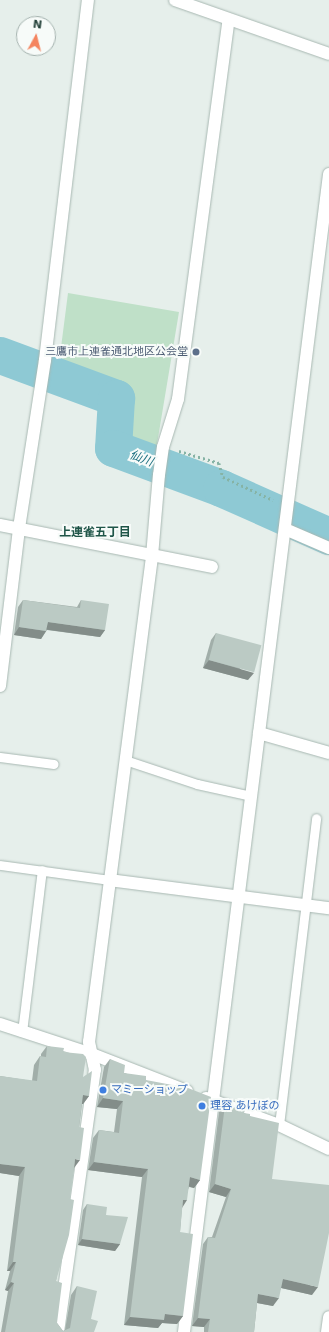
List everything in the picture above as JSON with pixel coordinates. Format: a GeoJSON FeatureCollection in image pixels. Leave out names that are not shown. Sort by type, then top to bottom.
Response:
{"type":"FeatureCollection","features":[{"type":"Feature","properties":{"kind":"street"},"geometry":{"type":"LineString","coordinates":[[0,686],[2,646],[45,360],[88,0]]}},
{"type":"Feature","properties":{"kind":"street"},"geometry":{"type":"LineString","coordinates":[[175,0],[329,54]]}},
{"type":"Feature","properties":{"kind":"street"},"geometry":{"type":"LineString","coordinates":[[58,1332],[94,1070],[89,1042],[152,556],[159,475],[163,447],[178,399],[229,19]]}},
{"type":"Feature","properties":{"kind":"street"},"geometry":{"type":"LineString","coordinates":[[184,1332],[329,174]]}},
{"type":"Feature","properties":{"kind":"street"},"geometry":{"type":"LineString","coordinates":[[0,525],[212,567]]}},
{"type":"Feature","properties":{"kind":"street"},"geometry":{"type":"LineString","coordinates":[[285,528],[329,548]]}},
{"type":"Feature","properties":{"kind":"street"},"geometry":{"type":"LineString","coordinates":[[259,733],[329,753]]}},
{"type":"Feature","properties":{"kind":"street"},"geometry":{"type":"LineString","coordinates":[[109,880],[329,908]]}},
{"type":"Feature","properties":{"kind":"street"},"geometry":{"type":"LineString","coordinates":[[0,1024],[92,1054],[279,1125],[329,1149]]}},
{"type":"Feature","properties":{"kind":"street"},"geometry":{"type":"LineString","coordinates":[[327,1332],[329,1317]]}},
{"type":"Feature","properties":{"kind":"lane"},"geometry":{"type":"LineString","coordinates":[[0,757],[54,764]]}},
{"type":"Feature","properties":{"kind":"lane"},"geometry":{"type":"LineString","coordinates":[[126,760],[196,784],[251,796]]}},
{"type":"Feature","properties":{"kind":"lane"},"geometry":{"type":"LineString","coordinates":[[279,1125],[316,818]]}},
{"type":"Feature","properties":{"kind":"lane"},"geometry":{"type":"LineString","coordinates":[[0,865],[109,880]]}},
{"type":"Feature","properties":{"kind":"lane"},"geometry":{"type":"LineString","coordinates":[[22,1032],[42,870]]}},
{"type":"Feature","properties":{"kind":"path"},"geometry":{"type":"LineString","coordinates":[[163,447],[219,463],[223,477],[288,507]]}},
{"type":"Feature","properties":{"kind":"green space"},"geometry":{"type":"Polygon","coordinates":[[[68,293],[179,312],[156,450],[117,433],[120,389],[59,363],[68,293]]]}},
{"type":"Feature","properties":{"kind":"building"},"geometry":{"type":"Polygon","coordinates":[[[23,600],[80,608],[81,600],[109,604],[105,630],[48,622],[46,631],[19,627],[23,600]]]}},
{"type":"Feature","properties":{"kind":"building"},"geometry":{"type":"Polygon","coordinates":[[[216,633],[261,645],[254,672],[209,660],[216,633]]]}},
{"type":"Feature","properties":{"kind":"building"},"geometry":{"type":"Polygon","coordinates":[[[47,1046],[64,1048],[63,1052],[83,1054],[86,1057],[83,1077],[92,1071],[89,1096],[83,1095],[79,1127],[84,1128],[80,1160],[75,1159],[70,1199],[74,1200],[69,1235],[56,1281],[62,1283],[57,1323],[63,1331],[70,1328],[77,1286],[97,1291],[91,1319],[98,1321],[94,1332],[5,1332],[14,1283],[11,1282],[16,1262],[13,1262],[25,1167],[0,1164],[0,1076],[37,1081],[40,1056],[46,1057],[47,1046]]]}},
{"type":"Feature","properties":{"kind":"building"},"geometry":{"type":"Polygon","coordinates":[[[110,1059],[125,1065],[124,1073],[146,1076],[146,1080],[188,1088],[211,1097],[200,1180],[190,1177],[187,1200],[183,1200],[180,1232],[193,1234],[183,1316],[165,1314],[164,1320],[130,1317],[148,1169],[94,1162],[99,1130],[119,1133],[123,1101],[103,1098],[110,1059]]]}},
{"type":"Feature","properties":{"kind":"building"},"geometry":{"type":"Polygon","coordinates":[[[225,1105],[245,1110],[244,1113],[250,1114],[250,1116],[279,1123],[272,1179],[329,1185],[329,1233],[318,1287],[283,1279],[279,1298],[258,1294],[254,1332],[208,1332],[210,1319],[198,1318],[208,1237],[215,1238],[231,1189],[215,1184],[225,1105]]]}},
{"type":"Feature","properties":{"kind":"building"},"geometry":{"type":"Polygon","coordinates":[[[87,1204],[107,1207],[106,1215],[128,1217],[120,1244],[82,1239],[87,1204]]]}},
{"type":"Feature","properties":{"kind":"waterway","name":"仙川"},"geometry":{"type":"LineString","coordinates":[[0,355],[116,398],[113,448],[221,488],[329,536]]}},
{"type":"Feature","properties":{"kind":"place","name":"三鷹市上連雀通北地区公会堂"},"geometry":{"type":"Point","coordinates":[196,352]}},
{"type":"Feature","properties":{"kind":"place","name":"マミーショップ"},"geometry":{"type":"Point","coordinates":[103,1090]}},
{"type":"Feature","properties":{"kind":"place","name":"理容 あけぼの"},"geometry":{"type":"Point","coordinates":[202,1106]}},
{"type":"Feature","properties":{"kind":"district","name":"上連雀五丁目"},"geometry":{"type":"Point","coordinates":[95,533]}}]}
